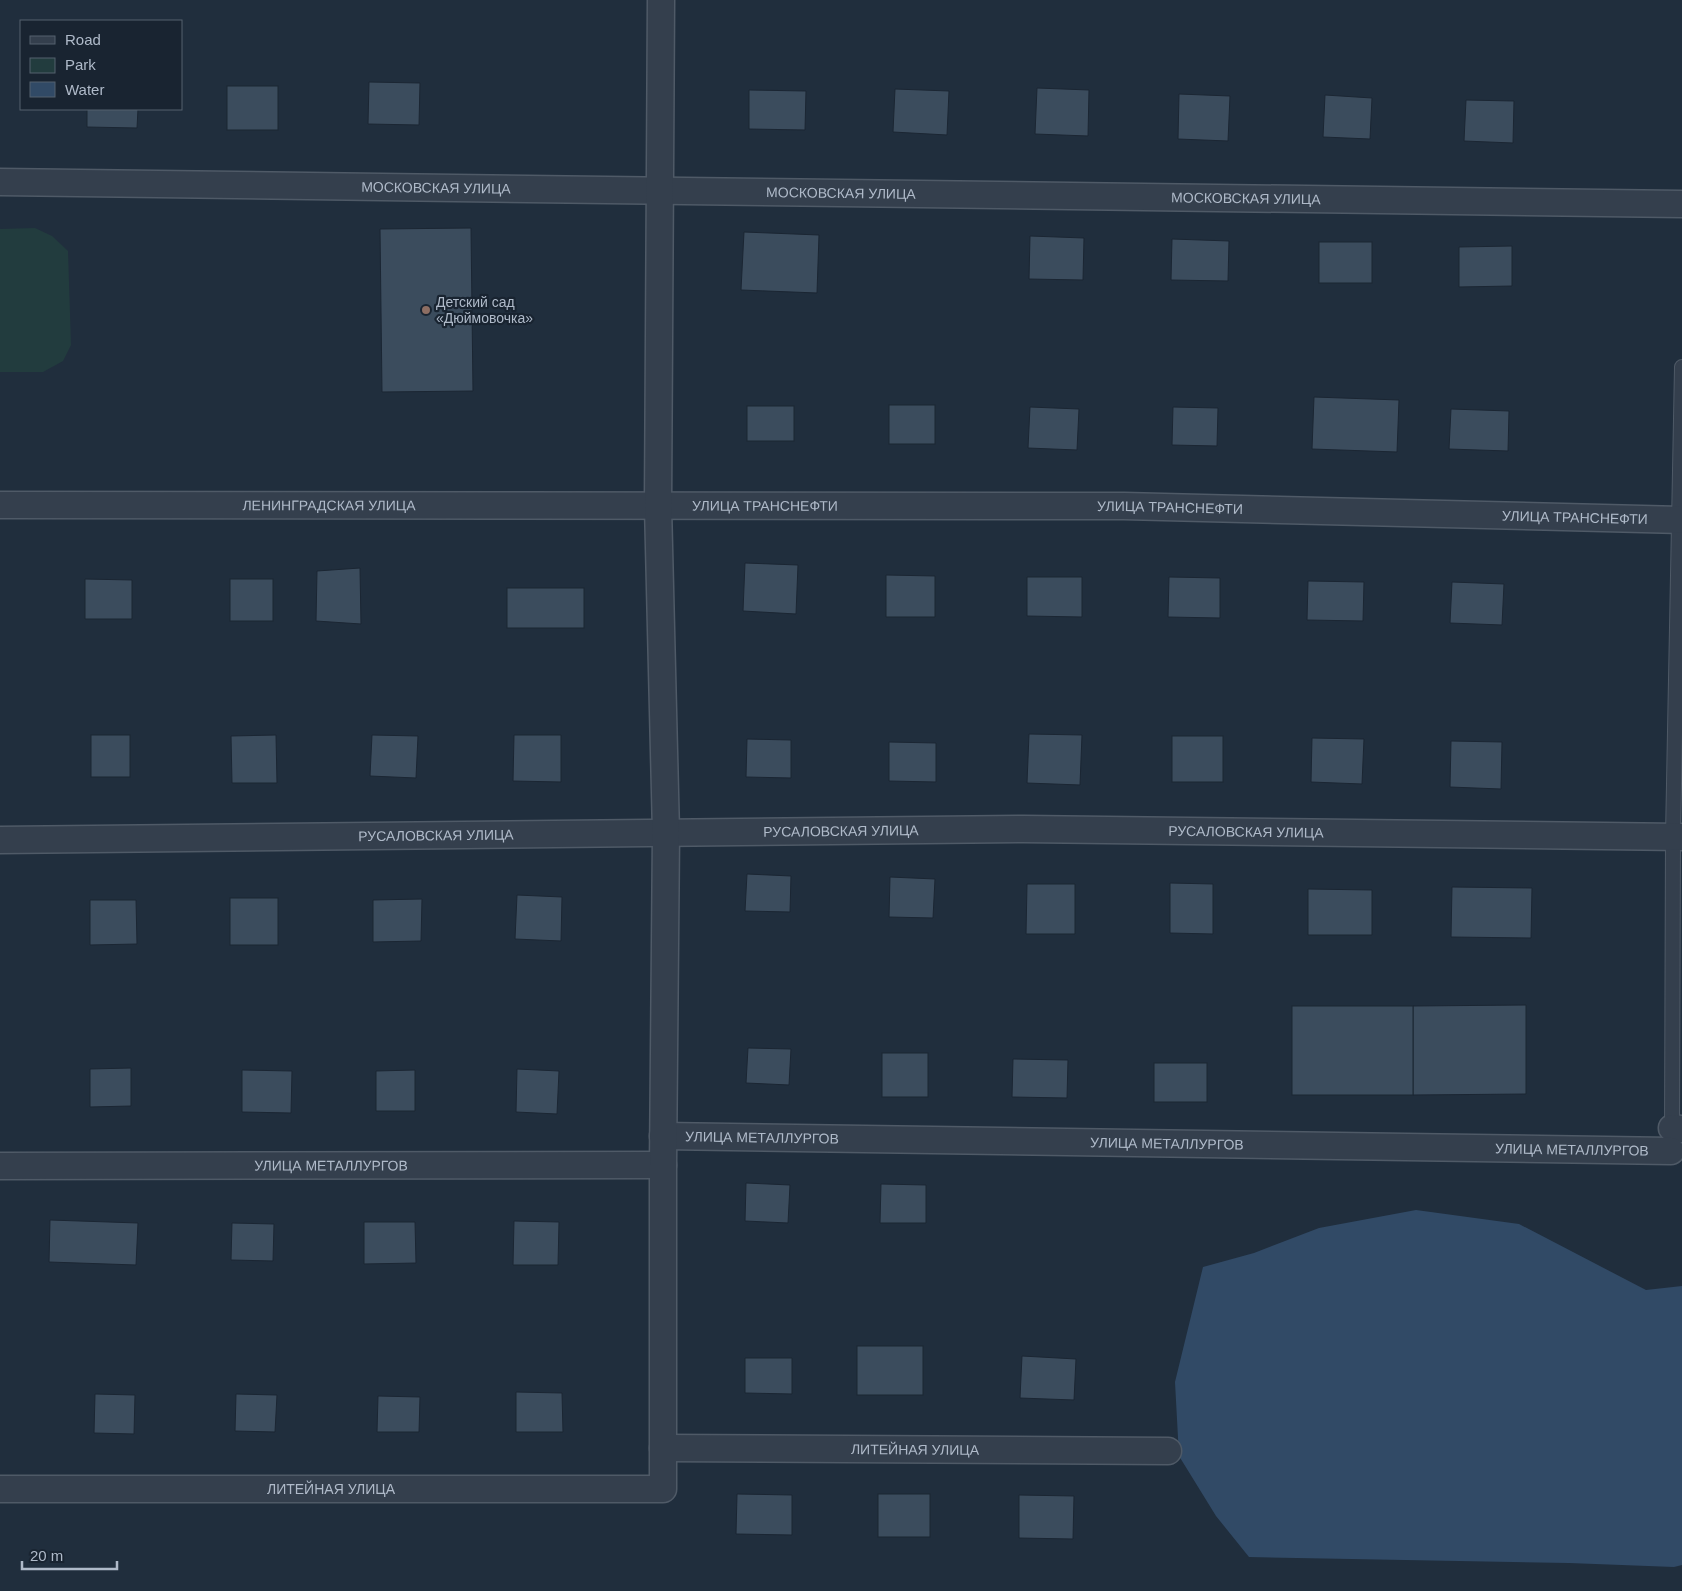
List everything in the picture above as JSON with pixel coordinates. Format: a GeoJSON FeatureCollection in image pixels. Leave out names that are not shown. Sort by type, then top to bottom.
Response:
{"type":"FeatureCollection","features":[{"type":"Feature","properties":{"kind":"street"},"geometry":{"type":"LineString","coordinates":[[661,0],[658,506],[666,833],[663,1136],[663,1448]]}},
{"type":"Feature","properties":{"kind":"street","name":"МОСКОВСКАЯ УЛИЦА"},"geometry":{"type":"LineString","coordinates":[[0,182],[1682,204]]}},
{"type":"Feature","properties":{"kind":"street","name":"ЛЕНИНГРАДСКАЯ УЛИЦА"},"geometry":{"type":"LineString","coordinates":[[0,505],[658,506]]}},
{"type":"Feature","properties":{"kind":"street","name":"УЛИЦА ТРАНСНЕФТИ"},"geometry":{"type":"LineString","coordinates":[[658,506],[1124,506],[1680,520]]}},
{"type":"Feature","properties":{"kind":"street","name":"РУСАЛОВСКАЯ УЛИЦА"},"geometry":{"type":"LineString","coordinates":[[0,840],[1024,829],[1678,837]]}},
{"type":"Feature","properties":{"kind":"street","name":"УЛИЦА МЕТАЛЛУРГОВ"},"geometry":{"type":"LineString","coordinates":[[663,1136],[1675,1136]]}},
{"type":"Feature","properties":{"kind":"street","name":"УЛИЦА МЕТАЛЛУРГОВ"},"geometry":{"type":"LineString","coordinates":[[0,1166],[663,1164]]}},
{"type":"Feature","properties":{"kind":"street","name":"ЛИТЕЙНАЯ УЛИЦА"},"geometry":{"type":"LineString","coordinates":[[0,1489],[663,1489],[663,1448],[1168,1451]]}},
{"type":"Feature","properties":{"kind":"lane"},"geometry":{"type":"LineString","coordinates":[[1675,1136],[1682,367]]}},
{"type":"Feature","properties":{"kind":"green space"},"geometry":{"type":"Polygon","coordinates":[[[35,228],[52,236],[68,251],[71,345],[63,361],[43,372],[0,372],[0,229],[35,228]]]}},
{"type":"Feature","properties":{"kind":"water"},"geometry":{"type":"Polygon","coordinates":[[[1416,1210],[1519,1224],[1646,1290],[1682,1286],[1682,1565],[1674,1567],[1569,1563],[1249,1557],[1216,1516],[1179,1456],[1175,1382],[1203,1267],[1254,1253],[1319,1228],[1416,1210]]]}},
{"type":"Feature","properties":{"kind":"building"},"geometry":{"type":"Polygon","coordinates":[[[369,82],[420,83],[419,125],[368,124],[369,82]]]}},
{"type":"Feature","properties":{"kind":"building"},"geometry":{"type":"Polygon","coordinates":[[[227,86],[278,86],[278,130],[227,130],[227,86]]]}},
{"type":"Feature","properties":{"kind":"building"},"geometry":{"type":"Polygon","coordinates":[[[1037,88],[1089,90],[1088,136],[1035,134],[1037,88]]]}},
{"type":"Feature","properties":{"kind":"building"},"geometry":{"type":"Polygon","coordinates":[[[895,89],[949,91],[947,135],[893,132],[895,89]]]}},
{"type":"Feature","properties":{"kind":"building"},"geometry":{"type":"Polygon","coordinates":[[[749,90],[806,91],[805,130],[749,129],[749,90]]]}},
{"type":"Feature","properties":{"kind":"building"},"geometry":{"type":"Polygon","coordinates":[[[1179,94],[1230,96],[1228,141],[1178,139],[1179,94]]]}},
{"type":"Feature","properties":{"kind":"building"},"geometry":{"type":"Polygon","coordinates":[[[1325,95],[1372,98],[1370,139],[1323,137],[1325,95]]]}},
{"type":"Feature","properties":{"kind":"building"},"geometry":{"type":"Polygon","coordinates":[[[1466,100],[1514,101],[1513,143],[1464,141],[1466,100]]]}},
{"type":"Feature","properties":{"kind":"building"},"geometry":{"type":"Polygon","coordinates":[[[87,110],[138,110],[137,128],[87,127],[87,110]]]}},
{"type":"Feature","properties":{"kind":"building","name":"Детский сад «Дюймовочка»"},"geometry":{"type":"Polygon","coordinates":[[[471,228],[473,391],[382,392],[380,229],[471,228]]]}},
{"type":"Feature","properties":{"kind":"building"},"geometry":{"type":"Polygon","coordinates":[[[744,232],[819,235],[817,293],[741,290],[744,232]]]}},
{"type":"Feature","properties":{"kind":"building"},"geometry":{"type":"Polygon","coordinates":[[[1030,236],[1084,238],[1083,280],[1029,279],[1030,236]]]}},
{"type":"Feature","properties":{"kind":"building"},"geometry":{"type":"Polygon","coordinates":[[[1172,239],[1229,241],[1228,281],[1171,280],[1172,239]]]}},
{"type":"Feature","properties":{"kind":"building"},"geometry":{"type":"Polygon","coordinates":[[[1319,242],[1372,242],[1372,283],[1319,283],[1319,242]]]}},
{"type":"Feature","properties":{"kind":"building"},"geometry":{"type":"Polygon","coordinates":[[[1512,246],[1512,286],[1459,287],[1459,247],[1512,246]]]}},
{"type":"Feature","properties":{"kind":"building"},"geometry":{"type":"Polygon","coordinates":[[[1314,397],[1399,400],[1397,452],[1312,449],[1314,397]]]}},
{"type":"Feature","properties":{"kind":"building"},"geometry":{"type":"Polygon","coordinates":[[[889,405],[935,405],[935,444],[889,444],[889,405]]]}},
{"type":"Feature","properties":{"kind":"building"},"geometry":{"type":"Polygon","coordinates":[[[747,406],[794,406],[794,441],[747,441],[747,406]]]}},
{"type":"Feature","properties":{"kind":"building"},"geometry":{"type":"Polygon","coordinates":[[[1030,407],[1079,409],[1077,450],[1028,448],[1030,407]]]}},
{"type":"Feature","properties":{"kind":"building"},"geometry":{"type":"Polygon","coordinates":[[[1173,407],[1218,408],[1217,446],[1172,445],[1173,407]]]}},
{"type":"Feature","properties":{"kind":"building"},"geometry":{"type":"Polygon","coordinates":[[[1451,409],[1509,411],[1508,451],[1449,449],[1451,409]]]}},
{"type":"Feature","properties":{"kind":"building"},"geometry":{"type":"Polygon","coordinates":[[[745,563],[798,565],[796,614],[743,611],[745,563]]]}},
{"type":"Feature","properties":{"kind":"building"},"geometry":{"type":"Polygon","coordinates":[[[360,568],[361,624],[316,621],[317,571],[360,568]]]}},
{"type":"Feature","properties":{"kind":"building"},"geometry":{"type":"Polygon","coordinates":[[[886,575],[935,576],[935,617],[886,617],[886,575]]]}},
{"type":"Feature","properties":{"kind":"building"},"geometry":{"type":"Polygon","coordinates":[[[1027,577],[1082,577],[1082,617],[1027,616],[1027,577]]]}},
{"type":"Feature","properties":{"kind":"building"},"geometry":{"type":"Polygon","coordinates":[[[1169,577],[1220,578],[1220,618],[1168,617],[1169,577]]]}},
{"type":"Feature","properties":{"kind":"building"},"geometry":{"type":"Polygon","coordinates":[[[85,579],[132,580],[132,619],[85,619],[85,579]]]}},
{"type":"Feature","properties":{"kind":"building"},"geometry":{"type":"Polygon","coordinates":[[[230,579],[273,579],[273,621],[230,621],[230,579]]]}},
{"type":"Feature","properties":{"kind":"building"},"geometry":{"type":"Polygon","coordinates":[[[1308,581],[1364,582],[1363,621],[1307,620],[1308,581]]]}},
{"type":"Feature","properties":{"kind":"building"},"geometry":{"type":"Polygon","coordinates":[[[1452,582],[1504,584],[1502,625],[1450,623],[1452,582]]]}},
{"type":"Feature","properties":{"kind":"building"},"geometry":{"type":"Polygon","coordinates":[[[507,588],[584,588],[584,628],[507,628],[507,588]]]}},
{"type":"Feature","properties":{"kind":"building"},"geometry":{"type":"Polygon","coordinates":[[[1029,734],[1082,735],[1080,785],[1027,783],[1029,734]]]}},
{"type":"Feature","properties":{"kind":"building"},"geometry":{"type":"Polygon","coordinates":[[[91,735],[130,735],[130,777],[91,777],[91,735]]]}},
{"type":"Feature","properties":{"kind":"building"},"geometry":{"type":"Polygon","coordinates":[[[276,735],[277,783],[232,783],[231,736],[276,735]]]}},
{"type":"Feature","properties":{"kind":"building"},"geometry":{"type":"Polygon","coordinates":[[[372,735],[418,736],[416,778],[370,776],[372,735]]]}},
{"type":"Feature","properties":{"kind":"building"},"geometry":{"type":"Polygon","coordinates":[[[514,735],[561,735],[561,782],[513,781],[514,735]]]}},
{"type":"Feature","properties":{"kind":"building"},"geometry":{"type":"Polygon","coordinates":[[[1172,736],[1223,736],[1223,782],[1172,782],[1172,736]]]}},
{"type":"Feature","properties":{"kind":"building"},"geometry":{"type":"Polygon","coordinates":[[[1312,738],[1364,739],[1362,784],[1311,782],[1312,738]]]}},
{"type":"Feature","properties":{"kind":"building"},"geometry":{"type":"Polygon","coordinates":[[[747,739],[791,740],[791,778],[746,777],[747,739]]]}},
{"type":"Feature","properties":{"kind":"building"},"geometry":{"type":"Polygon","coordinates":[[[1451,741],[1502,742],[1501,789],[1450,787],[1451,741]]]}},
{"type":"Feature","properties":{"kind":"building"},"geometry":{"type":"Polygon","coordinates":[[[889,742],[936,743],[936,782],[889,781],[889,742]]]}},
{"type":"Feature","properties":{"kind":"building"},"geometry":{"type":"Polygon","coordinates":[[[747,874],[791,876],[790,912],[745,911],[747,874]]]}},
{"type":"Feature","properties":{"kind":"building"},"geometry":{"type":"Polygon","coordinates":[[[890,877],[935,879],[933,918],[889,917],[890,877]]]}},
{"type":"Feature","properties":{"kind":"building"},"geometry":{"type":"Polygon","coordinates":[[[1170,883],[1213,884],[1213,934],[1170,933],[1170,883]]]}},
{"type":"Feature","properties":{"kind":"building"},"geometry":{"type":"Polygon","coordinates":[[[1027,884],[1075,884],[1075,934],[1026,934],[1027,884]]]}},
{"type":"Feature","properties":{"kind":"building"},"geometry":{"type":"Polygon","coordinates":[[[1452,887],[1532,888],[1531,938],[1451,937],[1452,887]]]}},
{"type":"Feature","properties":{"kind":"building"},"geometry":{"type":"Polygon","coordinates":[[[1308,889],[1372,890],[1372,935],[1308,935],[1308,889]]]}},
{"type":"Feature","properties":{"kind":"building"},"geometry":{"type":"Polygon","coordinates":[[[517,895],[562,897],[561,941],[515,939],[517,895]]]}},
{"type":"Feature","properties":{"kind":"building"},"geometry":{"type":"Polygon","coordinates":[[[230,898],[278,898],[278,945],[230,945],[230,898]]]}},
{"type":"Feature","properties":{"kind":"building"},"geometry":{"type":"Polygon","coordinates":[[[422,899],[421,941],[373,942],[373,900],[422,899]]]}},
{"type":"Feature","properties":{"kind":"building"},"geometry":{"type":"Polygon","coordinates":[[[90,900],[136,900],[137,944],[90,945],[90,900]]]}},
{"type":"Feature","properties":{"kind":"building"},"geometry":{"type":"Polygon","coordinates":[[[1526,1005],[1526,1094],[1413,1095],[1413,1006],[1526,1005]]]}},
{"type":"Feature","properties":{"kind":"building"},"geometry":{"type":"Polygon","coordinates":[[[1292,1006],[1413,1006],[1413,1095],[1292,1095],[1292,1006]]]}},
{"type":"Feature","properties":{"kind":"building"},"geometry":{"type":"Polygon","coordinates":[[[748,1048],[791,1049],[789,1085],[746,1083],[748,1048]]]}},
{"type":"Feature","properties":{"kind":"building"},"geometry":{"type":"Polygon","coordinates":[[[882,1053],[928,1053],[928,1097],[882,1097],[882,1053]]]}},
{"type":"Feature","properties":{"kind":"building"},"geometry":{"type":"Polygon","coordinates":[[[1013,1059],[1068,1060],[1067,1098],[1012,1097],[1013,1059]]]}},
{"type":"Feature","properties":{"kind":"building"},"geometry":{"type":"Polygon","coordinates":[[[1154,1063],[1207,1063],[1207,1102],[1154,1102],[1154,1063]]]}},
{"type":"Feature","properties":{"kind":"building"},"geometry":{"type":"Polygon","coordinates":[[[131,1068],[131,1106],[90,1107],[90,1069],[131,1068]]]}},
{"type":"Feature","properties":{"kind":"building"},"geometry":{"type":"Polygon","coordinates":[[[517,1069],[559,1071],[557,1114],[516,1112],[517,1069]]]}},
{"type":"Feature","properties":{"kind":"building"},"geometry":{"type":"Polygon","coordinates":[[[242,1070],[292,1071],[291,1113],[242,1112],[242,1070]]]}},
{"type":"Feature","properties":{"kind":"building"},"geometry":{"type":"Polygon","coordinates":[[[415,1070],[415,1111],[376,1111],[376,1071],[415,1070]]]}},
{"type":"Feature","properties":{"kind":"building"},"geometry":{"type":"Polygon","coordinates":[[[746,1183],[790,1185],[788,1223],[745,1221],[746,1183]]]}},
{"type":"Feature","properties":{"kind":"building"},"geometry":{"type":"Polygon","coordinates":[[[881,1184],[926,1185],[926,1223],[880,1223],[881,1184]]]}},
{"type":"Feature","properties":{"kind":"building"},"geometry":{"type":"Polygon","coordinates":[[[50,1220],[138,1223],[136,1265],[49,1262],[50,1220]]]}},
{"type":"Feature","properties":{"kind":"building"},"geometry":{"type":"Polygon","coordinates":[[[514,1221],[559,1222],[558,1265],[513,1265],[514,1221]]]}},
{"type":"Feature","properties":{"kind":"building"},"geometry":{"type":"Polygon","coordinates":[[[364,1222],[415,1222],[416,1263],[364,1264],[364,1222]]]}},
{"type":"Feature","properties":{"kind":"building"},"geometry":{"type":"Polygon","coordinates":[[[232,1223],[274,1224],[273,1261],[231,1260],[232,1223]]]}},
{"type":"Feature","properties":{"kind":"building"},"geometry":{"type":"Polygon","coordinates":[[[857,1346],[923,1346],[923,1395],[857,1395],[857,1346]]]}},
{"type":"Feature","properties":{"kind":"building"},"geometry":{"type":"Polygon","coordinates":[[[1022,1356],[1076,1359],[1074,1400],[1020,1398],[1022,1356]]]}},
{"type":"Feature","properties":{"kind":"building"},"geometry":{"type":"Polygon","coordinates":[[[745,1358],[792,1358],[792,1394],[745,1393],[745,1358]]]}},
{"type":"Feature","properties":{"kind":"building"},"geometry":{"type":"Polygon","coordinates":[[[516,1392],[562,1393],[563,1432],[516,1432],[516,1392]]]}},
{"type":"Feature","properties":{"kind":"building"},"geometry":{"type":"Polygon","coordinates":[[[95,1394],[135,1395],[134,1434],[94,1433],[95,1394]]]}},
{"type":"Feature","properties":{"kind":"building"},"geometry":{"type":"Polygon","coordinates":[[[236,1394],[277,1395],[275,1432],[235,1431],[236,1394]]]}},
{"type":"Feature","properties":{"kind":"building"},"geometry":{"type":"Polygon","coordinates":[[[378,1396],[420,1397],[419,1432],[377,1432],[378,1396]]]}},
{"type":"Feature","properties":{"kind":"building"},"geometry":{"type":"Polygon","coordinates":[[[737,1494],[792,1495],[792,1535],[736,1534],[737,1494]]]}},
{"type":"Feature","properties":{"kind":"building"},"geometry":{"type":"Polygon","coordinates":[[[878,1494],[930,1494],[930,1537],[878,1537],[878,1494]]]}},
{"type":"Feature","properties":{"kind":"building"},"geometry":{"type":"Polygon","coordinates":[[[1019,1495],[1074,1496],[1073,1539],[1019,1538],[1019,1495]]]}},
{"type":"Feature","properties":{"kind":"place","name":"Детский сад «Дюймовочка»"},"geometry":{"type":"Point","coordinates":[426,310]}}]}
